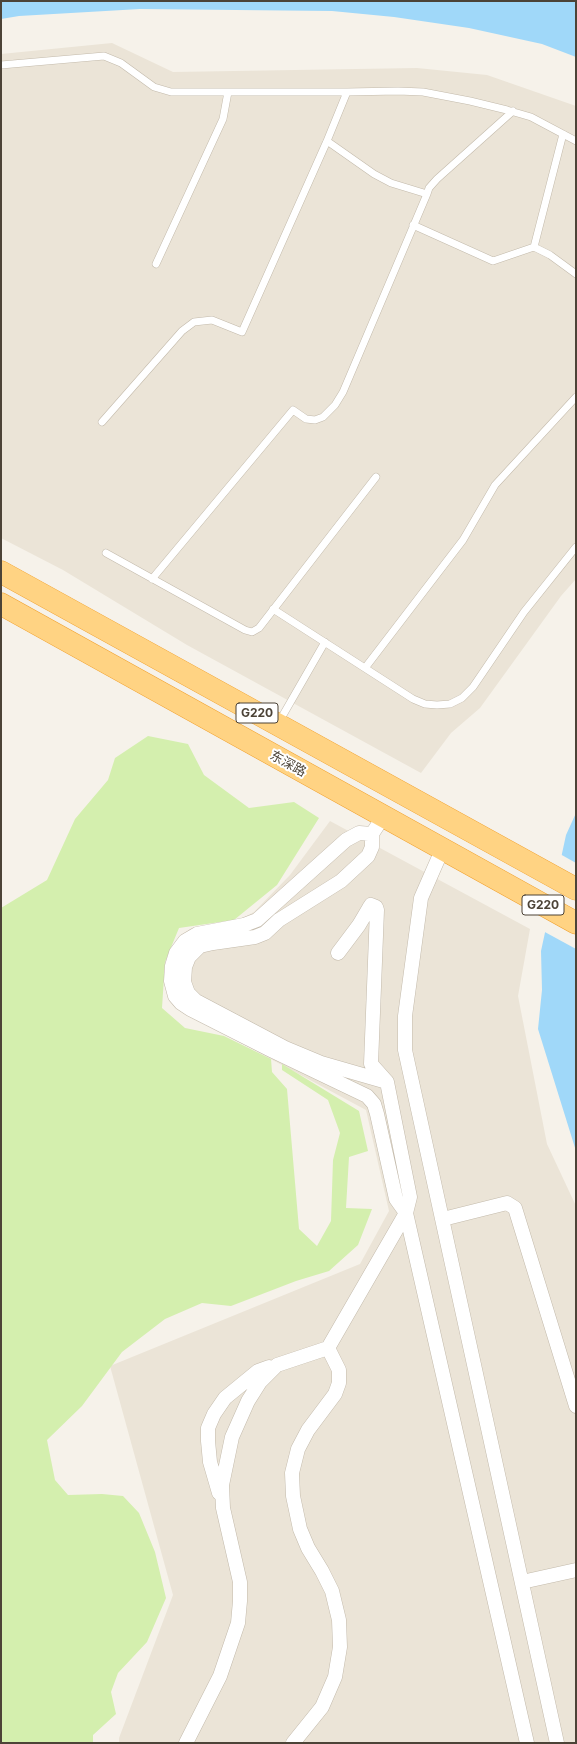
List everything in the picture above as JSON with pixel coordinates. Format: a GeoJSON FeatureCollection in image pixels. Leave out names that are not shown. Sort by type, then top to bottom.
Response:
{"type":"FeatureCollection","features":[{"type":"Feature","properties":{"kind":"highway","name":"G220"},"geometry":{"type":"LineString","coordinates":[[1,572],[576,889]]}},
{"type":"Feature","properties":{"kind":"highway","name":"东深路"},"geometry":{"type":"LineString","coordinates":[[1,604],[377,826],[442,850],[576,924]]}},
{"type":"Feature","properties":{"kind":"street"},"geometry":{"type":"LineString","coordinates":[[377,826],[368,856],[341,881],[279,920],[265,933],[255,937],[200,946],[189,957],[185,967],[184,982],[188,993],[196,1001],[285,1048],[321,1063],[387,1082]]}},
{"type":"Feature","properties":{"kind":"street"},"geometry":{"type":"LineString","coordinates":[[377,826],[346,840],[257,920],[244,925],[197,934],[185,941],[176,953],[172,966],[171,981],[175,996],[181,1003],[190,1009],[367,1096],[374,1104],[396,1199],[406,1213],[527,1743]]}},
{"type":"Feature","properties":{"kind":"street"},"geometry":{"type":"LineString","coordinates":[[442,850],[420,898],[405,1016],[405,1050],[557,1743]]}},
{"type":"Feature","properties":{"kind":"street"},"geometry":{"type":"LineString","coordinates":[[186,1743],[220,1676],[238,1623],[240,1601],[240,1582],[223,1508],[210,1462],[208,1428],[214,1414],[225,1398],[258,1371],[328,1348],[406,1213],[410,1197],[387,1082],[371,1064],[376,906],[371,905],[359,925],[338,953]]}},
{"type":"Feature","properties":{"kind":"street"},"geometry":{"type":"LineString","coordinates":[[443,1219],[507,1203],[515,1208],[576,1406]]}},
{"type":"Feature","properties":{"kind":"street"},"geometry":{"type":"LineString","coordinates":[[292,1743],[322,1707],[335,1677],[340,1646],[339,1620],[332,1591],[308,1548],[300,1529],[292,1496],[292,1473],[298,1449],[308,1430],[335,1394],[339,1383],[340,1370],[328,1348]]}},
{"type":"Feature","properties":{"kind":"street"},"geometry":{"type":"LineString","coordinates":[[223,1508],[222,1485],[232,1437],[248,1401],[260,1382],[277,1365]]}},
{"type":"Feature","properties":{"kind":"street"},"geometry":{"type":"LineString","coordinates":[[522,1582],[576,1570]]}},
{"type":"Feature","properties":{"kind":"lane"},"geometry":{"type":"LineString","coordinates":[[1,65],[104,56],[121,63],[154,87],[171,92],[347,92],[398,90],[423,92],[462,99],[513,111],[531,117],[576,141]]}},
{"type":"Feature","properties":{"kind":"lane"},"geometry":{"type":"LineString","coordinates":[[156,264],[224,119],[228,92]]}},
{"type":"Feature","properties":{"kind":"lane"},"geometry":{"type":"LineString","coordinates":[[102,422],[182,331],[194,322],[212,320],[242,332],[327,141],[347,92]]}},
{"type":"Feature","properties":{"kind":"lane"},"geometry":{"type":"LineString","coordinates":[[152,579],[293,410],[306,419],[315,420],[323,417],[335,405],[343,392],[429,188],[437,179],[513,111]]}},
{"type":"Feature","properties":{"kind":"lane"},"geometry":{"type":"LineString","coordinates":[[534,247],[563,134]]}},
{"type":"Feature","properties":{"kind":"lane"},"geometry":{"type":"LineString","coordinates":[[327,141],[374,174],[391,183],[427,194]]}},
{"type":"Feature","properties":{"kind":"lane"},"geometry":{"type":"LineString","coordinates":[[413,225],[493,261],[534,247],[550,255],[576,274]]}},
{"type":"Feature","properties":{"kind":"lane"},"geometry":{"type":"LineString","coordinates":[[365,668],[463,540],[495,485],[576,397]]}},
{"type":"Feature","properties":{"kind":"lane"},"geometry":{"type":"LineString","coordinates":[[106,553],[248,632],[255,631],[259,628],[376,477]]}},
{"type":"Feature","properties":{"kind":"lane"},"geometry":{"type":"LineString","coordinates":[[273,609],[413,699],[425,704],[450,704],[462,698],[473,687],[524,612],[576,547]]}},
{"type":"Feature","properties":{"kind":"lane"},"geometry":{"type":"LineString","coordinates":[[277,724],[325,642]]}},
{"type":"Feature","properties":{"kind":"shaded area"},"geometry":{"type":"Polygon","coordinates":[[[112,43],[173,72],[417,68],[487,75],[576,106],[576,579],[561,596],[480,708],[451,733],[421,773],[187,645],[63,570],[1,538],[1,54],[112,43]]]}},
{"type":"Feature","properties":{"kind":"shaded area"},"geometry":{"type":"Polygon","coordinates":[[[330,821],[530,929],[518,996],[547,1144],[576,1206],[576,1743],[119,1743],[119,1738],[173,1595],[110,1366],[360,1264],[389,1211],[366,1110],[183,1012],[173,945],[190,929],[239,920],[254,912],[290,875],[330,821]]]}},
{"type":"Feature","properties":{"kind":"green space"},"geometry":{"type":"Polygon","coordinates":[[[148,736],[188,744],[204,775],[249,808],[294,802],[319,818],[277,885],[234,920],[179,928],[165,962],[162,1008],[185,1028],[224,1036],[271,1059],[272,1072],[287,1089],[299,1229],[317,1246],[331,1221],[333,1160],[340,1133],[328,1100],[282,1070],[282,1064],[359,1111],[368,1151],[349,1157],[346,1208],[372,1209],[358,1245],[329,1271],[296,1281],[231,1306],[202,1303],[165,1319],[122,1352],[82,1406],[47,1440],[55,1480],[68,1495],[102,1494],[123,1496],[139,1513],[155,1552],[166,1598],[147,1642],[118,1673],[111,1692],[116,1714],[93,1735],[93,1743],[1,1743],[1,908],[47,880],[75,819],[108,780],[115,758],[148,736]]]}},
{"type":"Feature","properties":{"kind":"water"},"geometry":{"type":"Polygon","coordinates":[[[1,1],[576,1],[576,57],[542,44],[469,28],[394,17],[332,11],[140,9],[19,16],[1,19],[1,1]]]}},
{"type":"Feature","properties":{"kind":"water"},"geometry":{"type":"Polygon","coordinates":[[[576,813],[576,1151],[538,1029],[542,990],[541,951],[566,835],[576,813]]]}},
{"type":"Feature","properties":{"kind":"pier"},"geometry":{"type":"Polygon","coordinates":[[[560,854],[576,863],[576,949],[543,931],[560,854]]]}}]}
